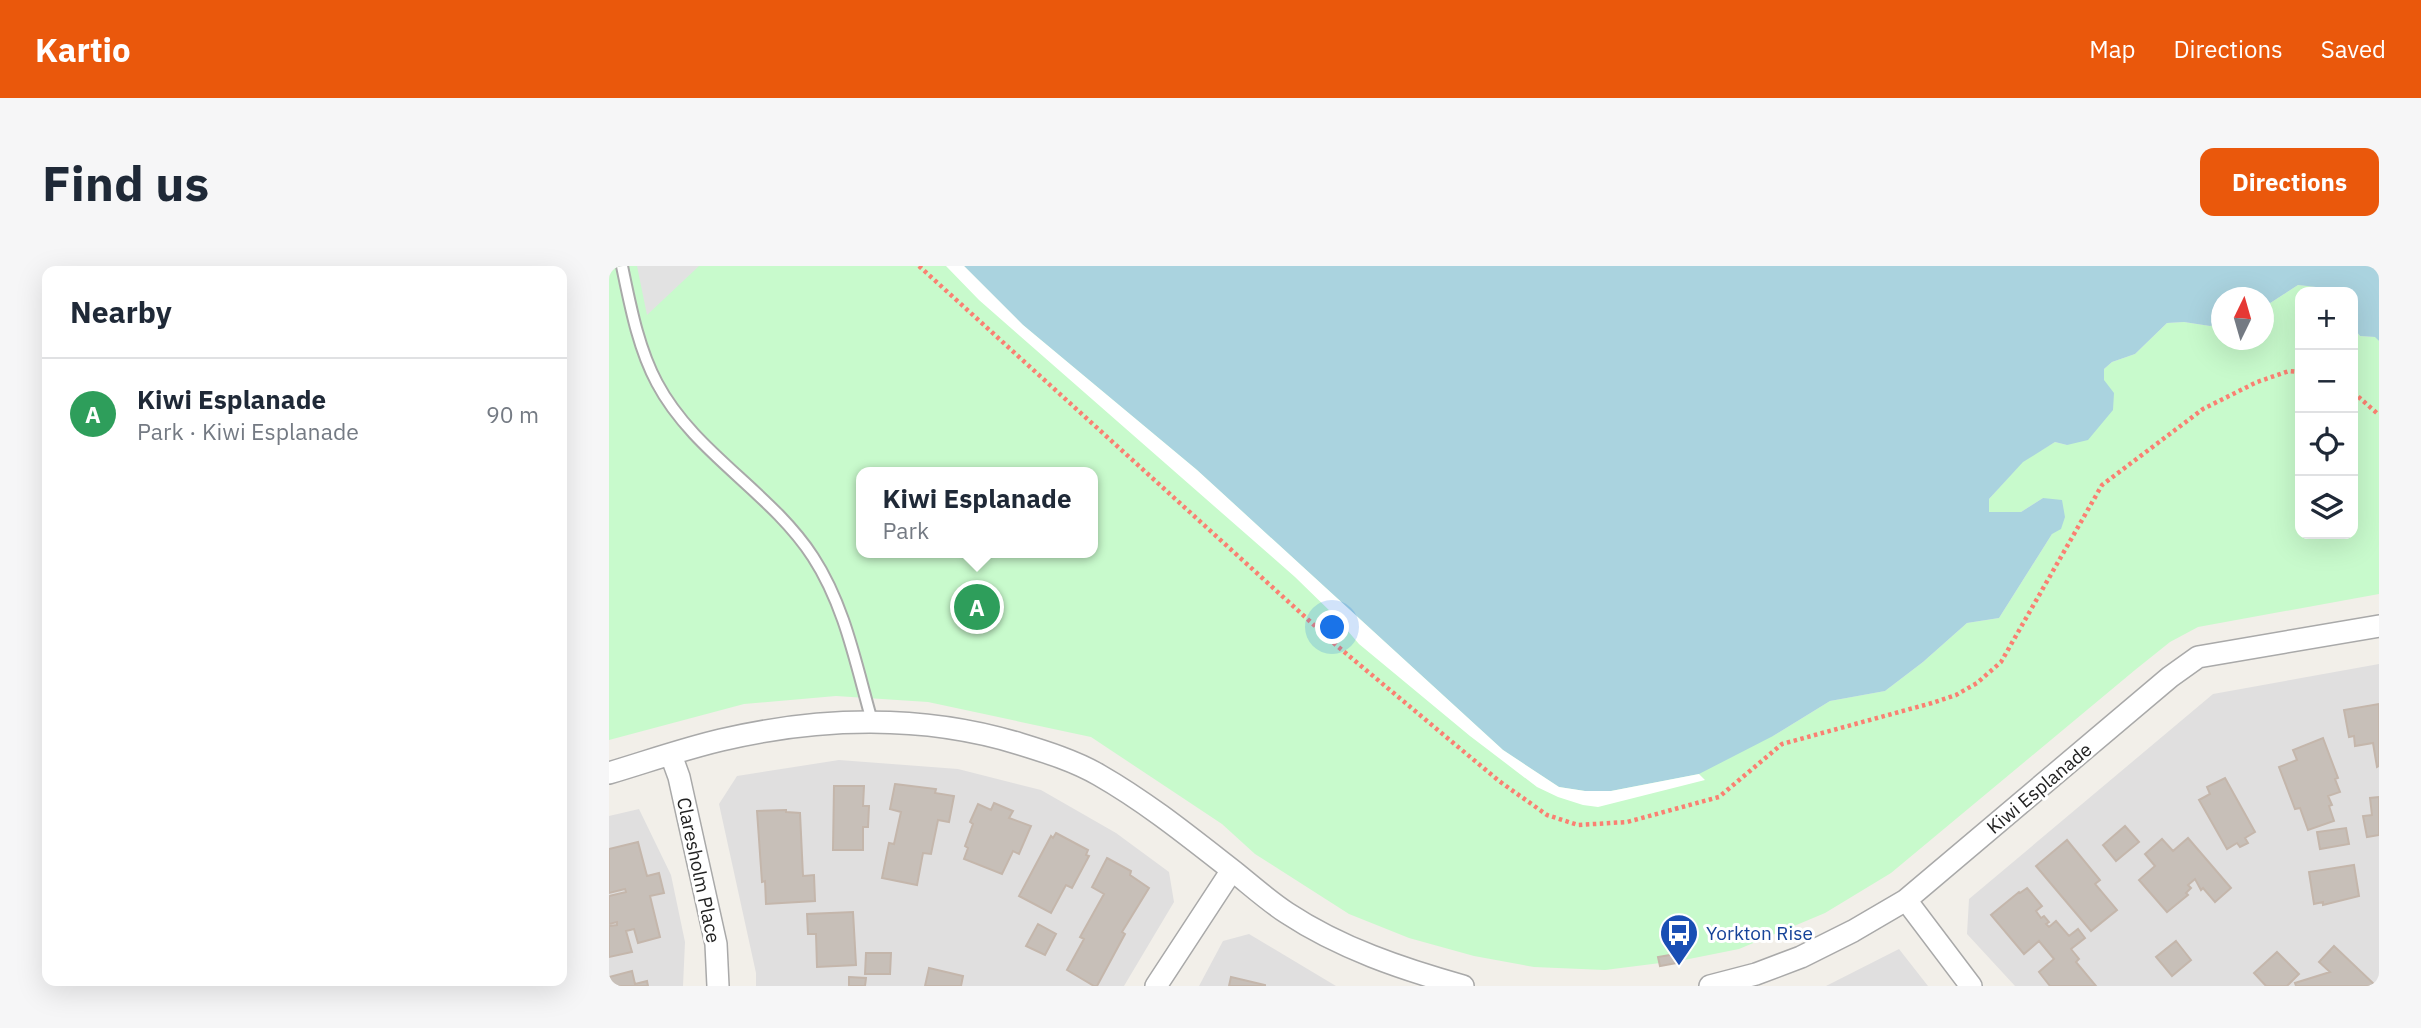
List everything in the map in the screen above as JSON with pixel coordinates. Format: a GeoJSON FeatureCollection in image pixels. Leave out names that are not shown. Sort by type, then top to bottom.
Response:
{"type":"FeatureCollection","features":[{"type":"Feature","properties":{"kind":"street","name":"Kiwi Esplanade"},"geometry":{"type":"LineString","coordinates":[[1710,986],[1756,974],[1801,957],[1906,900],[2170,677],[2198,657],[2379,626]]}},
{"type":"Feature","properties":{"kind":"street"},"geometry":{"type":"LineString","coordinates":[[609,773],[719,741],[799,727],[873,721],[945,727],[995,736],[1049,753],[1097,774],[1166,820],[1287,913],[1348,945],[1412,972],[1463,986]]}},
{"type":"Feature","properties":{"kind":"street","name":"Claresholm Place"},"geometry":{"type":"LineString","coordinates":[[671,755],[716,944],[717,986]]}},
{"type":"Feature","properties":{"kind":"street"},"geometry":{"type":"LineString","coordinates":[[1156,986],[1232,870]]}},
{"type":"Feature","properties":{"kind":"street"},"geometry":{"type":"LineString","coordinates":[[1906,900],[1971,986]]}},
{"type":"Feature","properties":{"kind":"lane"},"geometry":{"type":"LineString","coordinates":[[622,266],[643,347],[656,382],[673,408],[706,446],[794,530],[828,583],[838,604],[873,721]]}},
{"type":"Feature","properties":{"kind":"path"},"geometry":{"type":"LineString","coordinates":[[919,266],[1336,645],[1499,780],[1547,815],[1578,825],[1627,822],[1719,797],[1782,744],[1932,703],[1977,683],[2000,662],[2102,485],[2203,409],[2257,382],[2289,371],[2295,372]]}},
{"type":"Feature","properties":{"kind":"path"},"geometry":{"type":"LineString","coordinates":[[2358,396],[2379,415]]}},
{"type":"Feature","properties":{"kind":"shaded area"},"geometry":{"type":"Polygon","coordinates":[[[637,266],[699,266],[647,315],[637,266]]]}},
{"type":"Feature","properties":{"kind":"shaded area"},"geometry":{"type":"Polygon","coordinates":[[[2379,664],[2379,986],[2015,986],[1967,934],[1969,899],[2213,694],[2379,664]]]}},
{"type":"Feature","properties":{"kind":"shaded area"},"geometry":{"type":"Polygon","coordinates":[[[839,760],[958,769],[1041,790],[1116,833],[1169,872],[1174,902],[1124,986],[756,986],[756,973],[719,804],[737,776],[839,760]]]}},
{"type":"Feature","properties":{"kind":"shaded area"},"geometry":{"type":"Polygon","coordinates":[[[639,809],[671,875],[685,942],[683,986],[609,986],[609,816],[639,809]]]}},
{"type":"Feature","properties":{"kind":"shaded area"},"geometry":{"type":"Polygon","coordinates":[[[1249,934],[1336,986],[1199,986],[1223,941],[1249,934]]]}},
{"type":"Feature","properties":{"kind":"shaded area"},"geometry":{"type":"Polygon","coordinates":[[[1899,949],[1928,986],[1826,986],[1899,949]]]}},
{"type":"Feature","properties":{"kind":"green space"},"geometry":{"type":"Polygon","coordinates":[[[609,266],[964,266],[1023,325],[1773,736],[1830,701],[1885,691],[1967,623],[1999,618],[2052,534],[2043,498],[2021,512],[1989,512],[1989,499],[2023,461],[2055,442],[2067,445],[2104,380],[2104,369],[2112,362],[2135,354],[2167,323],[2211,326],[2211,350],[2274,350],[2274,301],[2298,285],[2316,287],[2295,287],[2295,539],[2358,539],[2358,333],[2360,336],[2376,337],[2379,341],[2379,594],[2198,627],[2170,642],[1891,873],[1825,913],[1739,949],[1684,960],[1605,970],[1534,967],[1474,956],[1409,938],[1349,914],[1255,854],[1222,824],[1091,737],[928,702],[836,696],[744,704],[609,740],[609,266]]]}},
{"type":"Feature","properties":{"kind":"water"},"geometry":{"type":"Polygon","coordinates":[[[964,266],[2379,266],[2379,341],[2375,337],[2360,336],[2358,333],[2358,287],[2298,285],[2274,301],[2274,287],[2211,287],[2211,326],[2167,323],[2135,354],[2112,362],[2104,369],[2104,380],[2114,393],[2113,410],[2088,440],[2067,445],[2055,442],[2023,462],[1989,499],[1989,512],[2021,512],[2043,498],[2062,500],[2065,517],[2061,529],[2052,534],[1999,618],[1967,623],[1885,691],[1830,701],[1773,736],[1699,774],[1611,791],[1559,787],[1503,750],[1197,470],[1023,325],[964,266]]]}},
{"type":"Feature","properties":{"kind":"pier"},"geometry":{"type":"Polygon","coordinates":[[[946,266],[964,266],[1023,325],[1197,470],[1503,750],[1559,787],[1585,791],[1611,791],[1699,774],[1705,780],[1598,807],[1558,797],[1537,787],[1470,736],[1359,644],[1295,577],[979,300],[946,266]]]}},
{"type":"Feature","properties":{"kind":"building"},"geometry":{"type":"Polygon","coordinates":[[[2379,704],[2377,767],[2373,743],[2355,746],[2354,736],[2349,737],[2344,710],[2379,704]]]}},
{"type":"Feature","properties":{"kind":"building"},"geometry":{"type":"Polygon","coordinates":[[[2323,738],[2338,778],[2335,779],[2340,792],[2328,796],[2334,821],[2308,830],[2300,808],[2295,809],[2279,767],[2297,760],[2293,750],[2323,738]]]}},
{"type":"Feature","properties":{"kind":"building"},"geometry":{"type":"Polygon","coordinates":[[[2225,778],[2255,832],[2245,838],[2248,843],[2240,847],[2237,843],[2227,849],[2199,800],[2210,794],[2207,787],[2225,778]]]}},
{"type":"Feature","properties":{"kind":"building"},"geometry":{"type":"Polygon","coordinates":[[[895,784],[936,789],[935,793],[954,796],[949,822],[938,820],[931,854],[923,853],[917,885],[882,878],[889,843],[894,844],[901,812],[890,809],[895,784]]]}},
{"type":"Feature","properties":{"kind":"building"},"geometry":{"type":"Polygon","coordinates":[[[834,786],[864,786],[863,806],[869,806],[868,827],[863,827],[863,850],[833,850],[834,786]]]}},
{"type":"Feature","properties":{"kind":"building"},"geometry":{"type":"Polygon","coordinates":[[[2379,797],[2379,835],[2367,837],[2363,816],[2372,815],[2370,798],[2379,797]]]}},
{"type":"Feature","properties":{"kind":"building"},"geometry":{"type":"Polygon","coordinates":[[[994,803],[1013,811],[1009,818],[1031,826],[1019,854],[1013,851],[1002,874],[964,859],[968,848],[965,846],[973,824],[970,822],[978,804],[991,810],[994,803]]]}},
{"type":"Feature","properties":{"kind":"building"},"geometry":{"type":"Polygon","coordinates":[[[786,810],[800,813],[803,876],[814,875],[815,901],[766,904],[757,811],[786,810]]]}},
{"type":"Feature","properties":{"kind":"building"},"geometry":{"type":"Polygon","coordinates":[[[2125,826],[2139,842],[2116,861],[2103,845],[2125,826]]]}},
{"type":"Feature","properties":{"kind":"building"},"geometry":{"type":"Polygon","coordinates":[[[2346,828],[2349,844],[2320,849],[2317,832],[2346,828]]]}},
{"type":"Feature","properties":{"kind":"building"},"geometry":{"type":"Polygon","coordinates":[[[1056,833],[1088,850],[1086,855],[1089,856],[1072,888],[1066,885],[1051,913],[1019,896],[1051,836],[1053,838],[1056,833]]]}},
{"type":"Feature","properties":{"kind":"building"},"geometry":{"type":"Polygon","coordinates":[[[2188,838],[2231,888],[2215,902],[2203,888],[2201,890],[2195,879],[2188,885],[2191,888],[2186,893],[2188,895],[2167,912],[2139,880],[2155,866],[2145,854],[2162,839],[2173,851],[2188,838]]]}},
{"type":"Feature","properties":{"kind":"building"},"geometry":{"type":"Polygon","coordinates":[[[2067,840],[2100,880],[2095,884],[2117,910],[2091,931],[2036,866],[2067,840]]]}},
{"type":"Feature","properties":{"kind":"building"},"geometry":{"type":"Polygon","coordinates":[[[638,842],[647,876],[659,873],[664,893],[650,896],[660,937],[638,943],[634,929],[626,931],[632,952],[609,957],[609,926],[617,925],[617,922],[609,924],[609,896],[626,892],[625,889],[609,893],[609,849],[638,842]]]}},
{"type":"Feature","properties":{"kind":"building"},"geometry":{"type":"Polygon","coordinates":[[[1107,858],[1131,871],[1130,875],[1149,888],[1122,932],[1125,934],[1097,986],[1094,986],[1067,970],[1084,939],[1080,937],[1104,894],[1092,887],[1107,858]]]}},
{"type":"Feature","properties":{"kind":"building"},"geometry":{"type":"Polygon","coordinates":[[[2354,865],[2359,896],[2323,905],[2323,902],[2314,904],[2309,872],[2354,865]]]}},
{"type":"Feature","properties":{"kind":"building"},"geometry":{"type":"Polygon","coordinates":[[[2027,888],[2042,906],[2036,911],[2041,918],[2044,916],[2049,922],[2046,924],[2049,927],[2056,921],[2069,936],[2078,929],[2085,938],[2071,949],[2079,959],[2076,962],[2096,986],[2050,986],[2039,972],[2054,959],[2039,941],[2024,954],[1991,915],[2027,888]]]}},
{"type":"Feature","properties":{"kind":"building"},"geometry":{"type":"Polygon","coordinates":[[[853,912],[856,965],[817,967],[816,934],[808,934],[807,914],[853,912]]]}},
{"type":"Feature","properties":{"kind":"building"},"geometry":{"type":"Polygon","coordinates":[[[1038,924],[1056,934],[1045,955],[1026,946],[1038,924]]]}},
{"type":"Feature","properties":{"kind":"building"},"geometry":{"type":"Polygon","coordinates":[[[2176,941],[2191,960],[2172,976],[2156,957],[2176,941]]]}},
{"type":"Feature","properties":{"kind":"building"},"geometry":{"type":"Polygon","coordinates":[[[2334,946],[2376,986],[2296,986],[2295,983],[2330,972],[2319,962],[2334,946]]]}},
{"type":"Feature","properties":{"kind":"building"},"geometry":{"type":"Polygon","coordinates":[[[2277,952],[2299,974],[2287,986],[2266,986],[2254,973],[2277,952]]]}},
{"type":"Feature","properties":{"kind":"building"},"geometry":{"type":"Polygon","coordinates":[[[866,953],[891,953],[890,974],[865,974],[866,953]]]}},
{"type":"Feature","properties":{"kind":"building"},"geometry":{"type":"Polygon","coordinates":[[[1676,954],[1677,963],[1660,966],[1658,957],[1676,954]]]}},
{"type":"Feature","properties":{"kind":"building"},"geometry":{"type":"Polygon","coordinates":[[[929,968],[963,976],[961,986],[925,986],[929,968]]]}},
{"type":"Feature","properties":{"kind":"building"},"geometry":{"type":"Polygon","coordinates":[[[632,971],[635,984],[647,981],[648,986],[609,986],[609,977],[632,971]]]}},
{"type":"Feature","properties":{"kind":"building"},"geometry":{"type":"Polygon","coordinates":[[[849,977],[866,978],[865,986],[849,986],[849,977]]]}},
{"type":"Feature","properties":{"kind":"building"},"geometry":{"type":"Polygon","coordinates":[[[1231,977],[1265,985],[1265,986],[1229,986],[1231,977]]]}},
{"type":"Feature","properties":{"kind":"place","name":"Kiwi Esplanade"},"geometry":{"type":"Point","coordinates":[977,607]}},
{"type":"Feature","properties":{"kind":"place","name":"Yorkton Rise"},"geometry":{"type":"Point","coordinates":[1679,967]}}]}
